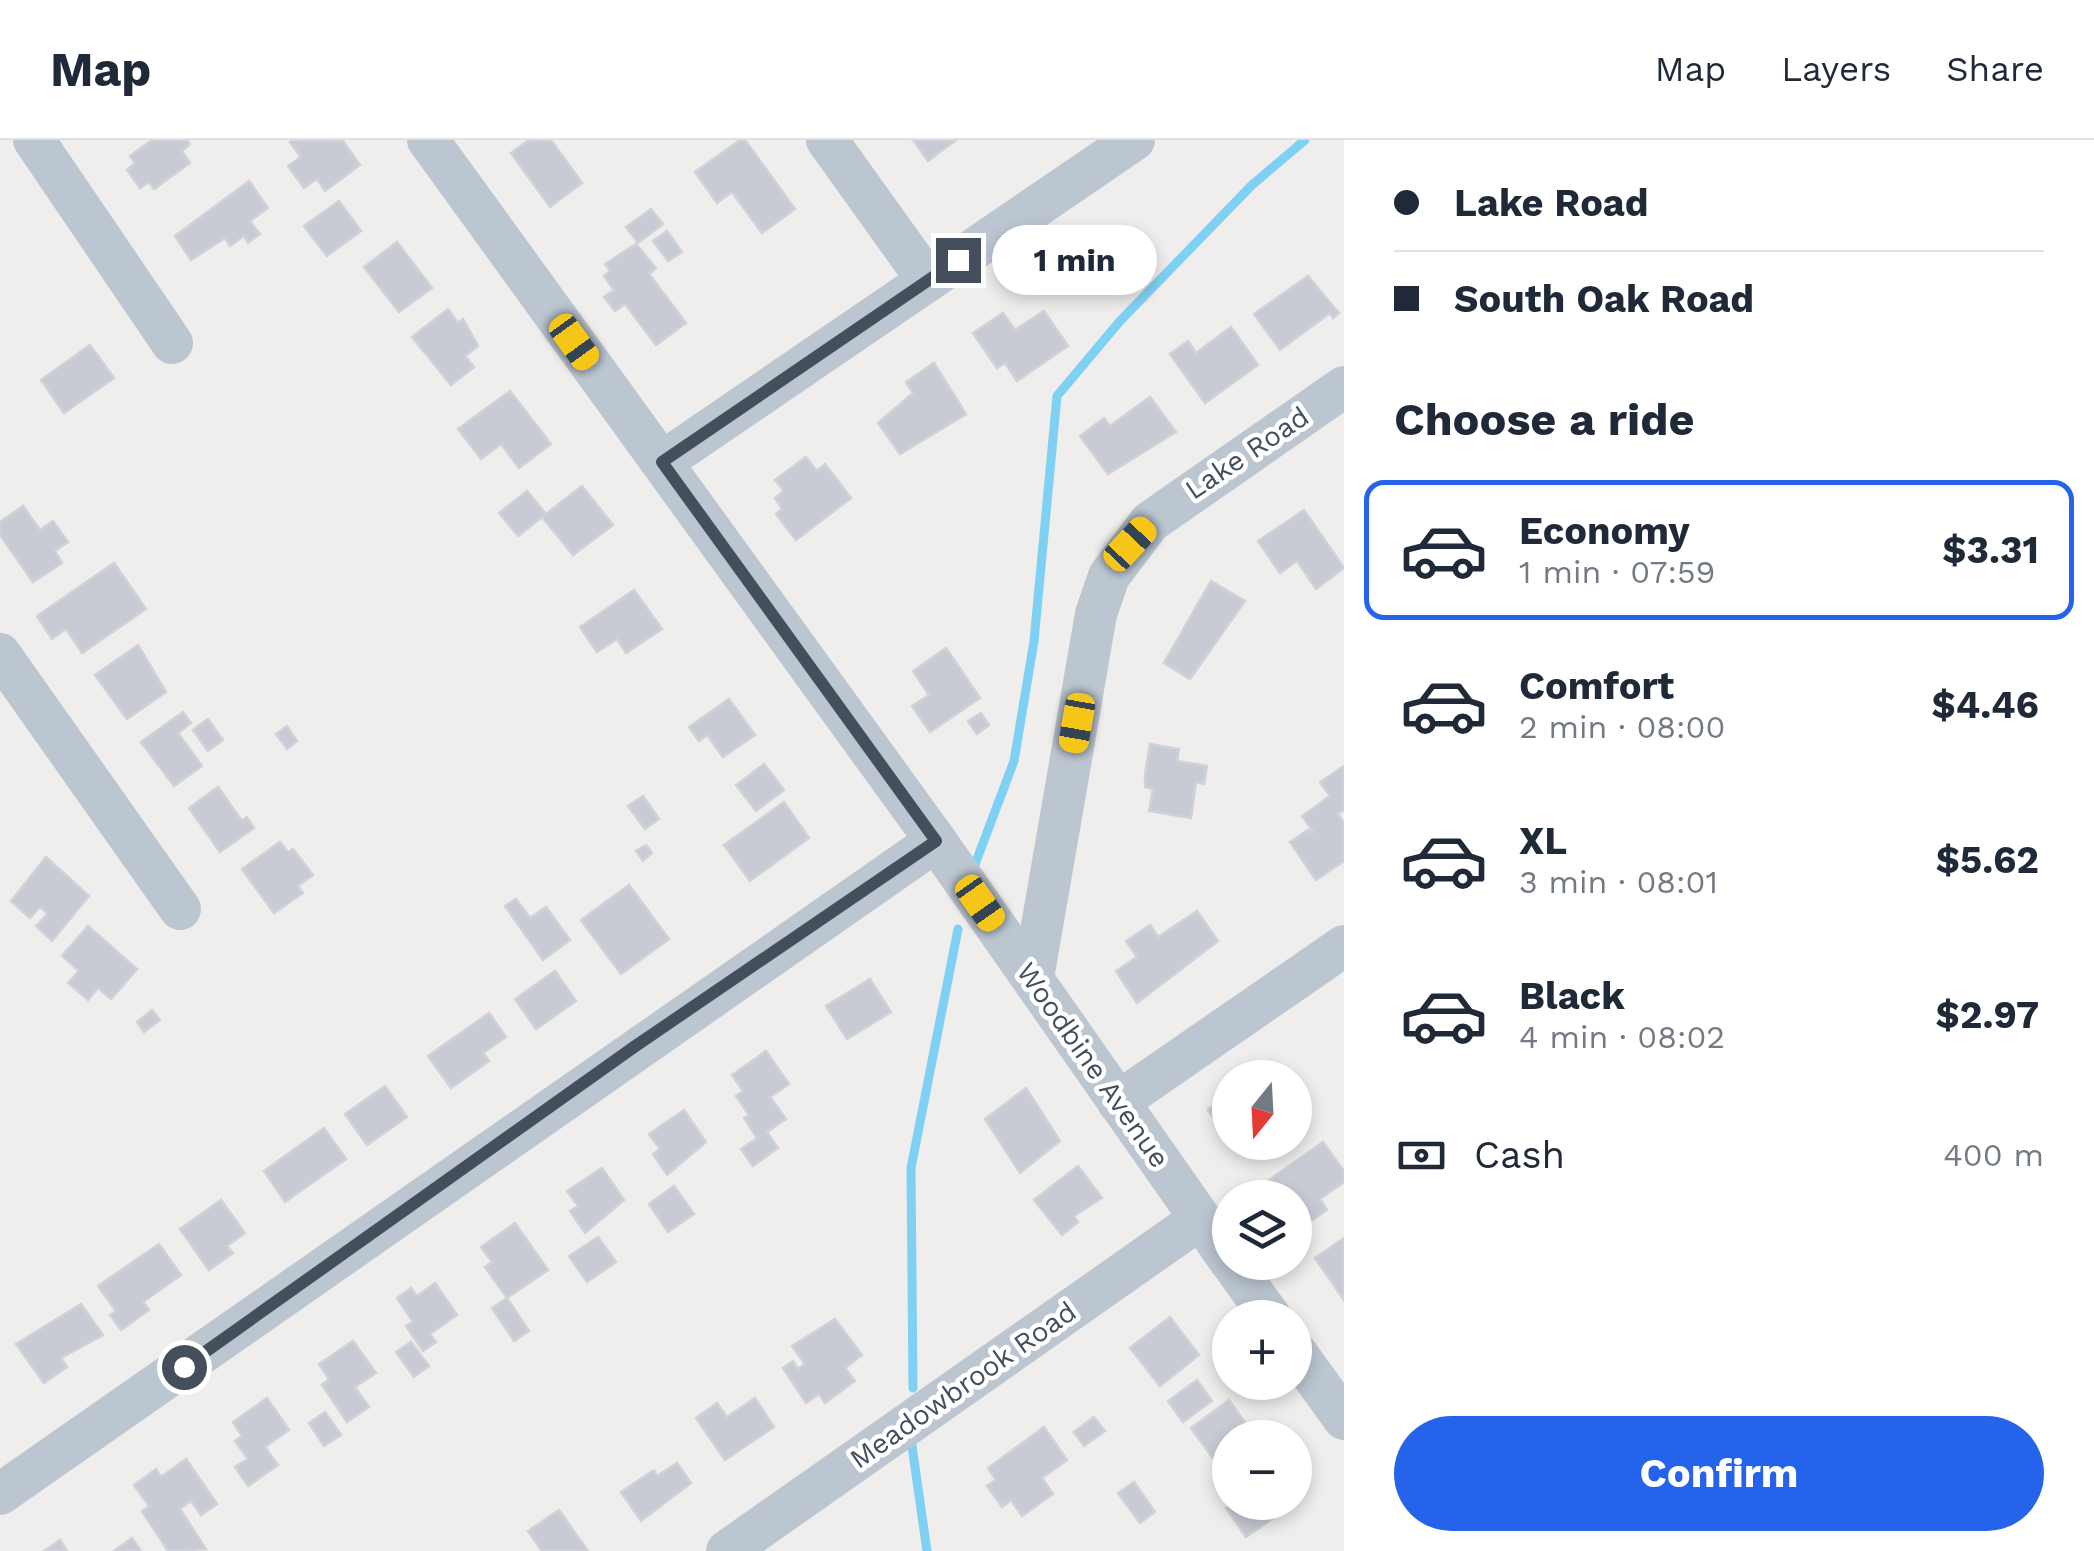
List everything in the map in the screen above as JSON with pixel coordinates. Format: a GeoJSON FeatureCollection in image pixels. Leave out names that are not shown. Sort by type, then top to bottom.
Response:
{"type":"FeatureCollection","features":[{"type":"Feature","properties":{"kind":"street"},"geometry":{"type":"LineString","coordinates":[[34,140],[172,343]]}},
{"type":"Feature","properties":{"kind":"street","name":"Woodbine Avenue"},"geometry":{"type":"LineString","coordinates":[[428,140],[936,841],[1212,1237]]}},
{"type":"Feature","properties":{"kind":"street"},"geometry":{"type":"LineString","coordinates":[[827,140],[928,280]]}},
{"type":"Feature","properties":{"kind":"street"},"geometry":{"type":"LineString","coordinates":[[662,462],[1134,140]]}},
{"type":"Feature","properties":{"kind":"street","name":"Lake Road"},"geometry":{"type":"LineString","coordinates":[[1033,978],[1096,614],[1109,576],[1150,522],[1344,386]]}},
{"type":"Feature","properties":{"kind":"street"},"geometry":{"type":"LineString","coordinates":[[0,654],[180,908]]}},
{"type":"Feature","properties":{"kind":"street"},"geometry":{"type":"LineString","coordinates":[[0,1494],[936,841]]}},
{"type":"Feature","properties":{"kind":"street"},"geometry":{"type":"LineString","coordinates":[[1118,1102],[1344,946]]}},
{"type":"Feature","properties":{"kind":"street","name":"Meadowbrook Road"},"geometry":{"type":"LineString","coordinates":[[727,1551],[1200,1220]]}},
{"type":"Feature","properties":{"kind":"street"},"geometry":{"type":"LineString","coordinates":[[1312,1376],[1344,1420]]}},
{"type":"Feature","properties":{"kind":"building"},"geometry":{"type":"Polygon","coordinates":[[[152,140],[187,140],[190,144],[182,151],[190,163],[154,189],[149,182],[140,188],[127,170],[135,163],[130,156],[152,140]]]}},
{"type":"Feature","properties":{"kind":"building"},"geometry":{"type":"Polygon","coordinates":[[[529,140],[551,140],[582,183],[550,207],[511,153],[529,140]]]}},
{"type":"Feature","properties":{"kind":"building"},"geometry":{"type":"Polygon","coordinates":[[[745,140],[795,209],[762,233],[732,192],[717,203],[695,172],[745,140]]]}},
{"type":"Feature","properties":{"kind":"building"},"geometry":{"type":"Polygon","coordinates":[[[913,140],[956,140],[928,161],[913,140]]]}},
{"type":"Feature","properties":{"kind":"building"},"geometry":{"type":"Polygon","coordinates":[[[343,141],[360,165],[325,191],[317,179],[304,188],[288,166],[301,157],[290,142],[343,141]]]}},
{"type":"Feature","properties":{"kind":"building"},"geometry":{"type":"Polygon","coordinates":[[[249,181],[268,208],[250,221],[260,234],[248,243],[244,236],[230,246],[225,238],[191,260],[175,236],[249,181]]]}},
{"type":"Feature","properties":{"kind":"building"},"geometry":{"type":"Polygon","coordinates":[[[339,201],[361,231],[327,256],[304,226],[339,201]]]}},
{"type":"Feature","properties":{"kind":"building"},"geometry":{"type":"Polygon","coordinates":[[[651,209],[663,224],[638,243],[626,227],[651,209]]]}},
{"type":"Feature","properties":{"kind":"building"},"geometry":{"type":"Polygon","coordinates":[[[667,231],[682,252],[668,261],[653,241],[667,231]]]}},
{"type":"Feature","properties":{"kind":"building"},"geometry":{"type":"Polygon","coordinates":[[[397,242],[432,288],[399,312],[364,267],[397,242]]]}},
{"type":"Feature","properties":{"kind":"building"},"geometry":{"type":"Polygon","coordinates":[[[636,244],[656,268],[649,274],[686,323],[656,345],[625,304],[615,311],[604,297],[614,290],[604,276],[610,271],[605,264],[636,244]]]}},
{"type":"Feature","properties":{"kind":"building"},"geometry":{"type":"Polygon","coordinates":[[[1308,276],[1339,313],[1333,318],[1330,313],[1280,350],[1254,314],[1308,276]]]}},
{"type":"Feature","properties":{"kind":"building"},"geometry":{"type":"Polygon","coordinates":[[[448,309],[458,323],[463,319],[478,346],[465,356],[474,367],[451,385],[412,337],[448,309]]]}},
{"type":"Feature","properties":{"kind":"building"},"geometry":{"type":"Polygon","coordinates":[[[1044,311],[1068,346],[1017,381],[1005,363],[997,368],[973,333],[1003,313],[1015,330],[1044,311]]]}},
{"type":"Feature","properties":{"kind":"building"},"geometry":{"type":"Polygon","coordinates":[[[1231,327],[1258,365],[1205,403],[1170,354],[1188,341],[1196,353],[1231,327]]]}},
{"type":"Feature","properties":{"kind":"building"},"geometry":{"type":"Polygon","coordinates":[[[90,345],[114,378],[64,413],[41,380],[90,345]]]}},
{"type":"Feature","properties":{"kind":"building"},"geometry":{"type":"Polygon","coordinates":[[[934,363],[966,414],[900,454],[878,423],[913,393],[906,382],[934,363]]]}},
{"type":"Feature","properties":{"kind":"building"},"geometry":{"type":"Polygon","coordinates":[[[510,391],[551,444],[519,468],[501,444],[481,459],[458,429],[510,391]]]}},
{"type":"Feature","properties":{"kind":"building"},"geometry":{"type":"Polygon","coordinates":[[[1150,397],[1176,432],[1108,474],[1080,436],[1104,418],[1110,426],[1150,397]]]}},
{"type":"Feature","properties":{"kind":"building"},"geometry":{"type":"Polygon","coordinates":[[[806,457],[817,471],[825,464],[851,498],[796,540],[776,514],[782,509],[775,498],[784,491],[775,480],[806,457]]]}},
{"type":"Feature","properties":{"kind":"building"},"geometry":{"type":"Polygon","coordinates":[[[582,486],[613,525],[573,555],[542,517],[582,486]]]}},
{"type":"Feature","properties":{"kind":"building"},"geometry":{"type":"Polygon","coordinates":[[[527,491],[546,514],[518,536],[499,513],[527,491]]]}},
{"type":"Feature","properties":{"kind":"building"},"geometry":{"type":"Polygon","coordinates":[[[23,506],[40,530],[53,521],[68,542],[55,551],[62,563],[33,582],[0,535],[0,522],[23,506]]]}},
{"type":"Feature","properties":{"kind":"building"},"geometry":{"type":"Polygon","coordinates":[[[1304,510],[1344,568],[1316,589],[1297,561],[1280,573],[1258,541],[1304,510]]]}},
{"type":"Feature","properties":{"kind":"building"},"geometry":{"type":"Polygon","coordinates":[[[114,563],[146,609],[82,653],[66,629],[52,639],[37,616],[114,563]]]}},
{"type":"Feature","properties":{"kind":"building"},"geometry":{"type":"Polygon","coordinates":[[[1211,581],[1245,601],[1190,679],[1164,663],[1211,581]]]}},
{"type":"Feature","properties":{"kind":"building"},"geometry":{"type":"Polygon","coordinates":[[[634,590],[662,629],[626,653],[617,639],[597,652],[580,627],[634,590]]]}},
{"type":"Feature","properties":{"kind":"building"},"geometry":{"type":"Polygon","coordinates":[[[138,645],[166,692],[127,719],[95,675],[138,645]]]}},
{"type":"Feature","properties":{"kind":"building"},"geometry":{"type":"Polygon","coordinates":[[[946,648],[980,698],[930,732],[912,706],[929,695],[913,671],[946,648]]]}},
{"type":"Feature","properties":{"kind":"building"},"geometry":{"type":"Polygon","coordinates":[[[729,699],[755,735],[723,757],[707,735],[699,741],[689,727],[729,699]]]}},
{"type":"Feature","properties":{"kind":"building"},"geometry":{"type":"Polygon","coordinates":[[[183,712],[191,723],[178,733],[202,766],[174,786],[141,742],[183,712]]]}},
{"type":"Feature","properties":{"kind":"building"},"geometry":{"type":"Polygon","coordinates":[[[981,713],[989,725],[977,734],[968,721],[981,713]]]}},
{"type":"Feature","properties":{"kind":"building"},"geometry":{"type":"Polygon","coordinates":[[[208,719],[223,740],[208,751],[193,730],[208,719]]]}},
{"type":"Feature","properties":{"kind":"building"},"geometry":{"type":"Polygon","coordinates":[[[287,726],[297,741],[287,749],[276,734],[287,726]]]}},
{"type":"Feature","properties":{"kind":"building"},"geometry":{"type":"Polygon","coordinates":[[[1150,744],[1179,749],[1177,761],[1207,766],[1204,784],[1196,782],[1191,818],[1149,811],[1153,789],[1145,787],[1145,774],[1150,744]]]}},
{"type":"Feature","properties":{"kind":"building"},"geometry":{"type":"Polygon","coordinates":[[[764,764],[784,790],[756,811],[736,785],[764,764]]]}},
{"type":"Feature","properties":{"kind":"building"},"geometry":{"type":"Polygon","coordinates":[[[1344,766],[1344,810],[1338,814],[1344,823],[1344,861],[1316,880],[1290,842],[1308,830],[1314,833],[1302,816],[1330,796],[1320,782],[1344,766]]]}},
{"type":"Feature","properties":{"kind":"building"},"geometry":{"type":"Polygon","coordinates":[[[218,787],[242,821],[247,817],[254,828],[220,852],[189,808],[218,787]]]}},
{"type":"Feature","properties":{"kind":"building"},"geometry":{"type":"Polygon","coordinates":[[[643,796],[659,819],[645,829],[628,806],[643,796]]]}},
{"type":"Feature","properties":{"kind":"building"},"geometry":{"type":"Polygon","coordinates":[[[784,802],[809,838],[750,881],[724,845],[784,802]]]}},
{"type":"Feature","properties":{"kind":"building"},"geometry":{"type":"Polygon","coordinates":[[[280,842],[288,852],[293,849],[313,875],[298,886],[303,893],[274,913],[242,869],[280,842]]]}},
{"type":"Feature","properties":{"kind":"building"},"geometry":{"type":"Polygon","coordinates":[[[646,845],[652,853],[643,861],[636,851],[646,845]]]}},
{"type":"Feature","properties":{"kind":"building"},"geometry":{"type":"Polygon","coordinates":[[[46,857],[89,896],[52,941],[36,926],[48,914],[40,907],[30,918],[11,901],[46,857]]]}},
{"type":"Feature","properties":{"kind":"building"},"geometry":{"type":"Polygon","coordinates":[[[629,885],[669,939],[621,974],[581,920],[629,885]]]}},
{"type":"Feature","properties":{"kind":"building"},"geometry":{"type":"Polygon","coordinates":[[[516,899],[530,918],[546,907],[570,940],[543,960],[505,906],[516,899]]]}},
{"type":"Feature","properties":{"kind":"building"},"geometry":{"type":"Polygon","coordinates":[[[1197,911],[1218,941],[1137,1003],[1116,971],[1137,957],[1126,941],[1150,925],[1158,937],[1197,911]]]}},
{"type":"Feature","properties":{"kind":"building"},"geometry":{"type":"Polygon","coordinates":[[[88,926],[137,969],[111,999],[98,988],[88,1000],[68,983],[79,971],[62,956],[88,926]]]}},
{"type":"Feature","properties":{"kind":"building"},"geometry":{"type":"Polygon","coordinates":[[[555,971],[576,1001],[536,1029],[515,999],[555,971]]]}},
{"type":"Feature","properties":{"kind":"building"},"geometry":{"type":"Polygon","coordinates":[[[870,979],[891,1012],[847,1039],[826,1006],[870,979]]]}},
{"type":"Feature","properties":{"kind":"building"},"geometry":{"type":"Polygon","coordinates":[[[152,1010],[160,1020],[144,1032],[137,1022],[152,1010]]]}},
{"type":"Feature","properties":{"kind":"building"},"geometry":{"type":"Polygon","coordinates":[[[489,1013],[506,1037],[483,1053],[489,1061],[451,1088],[428,1056],[489,1013]]]}},
{"type":"Feature","properties":{"kind":"building"},"geometry":{"type":"Polygon","coordinates":[[[766,1051],[789,1084],[770,1097],[786,1119],[767,1132],[778,1148],[753,1166],[741,1149],[757,1138],[744,1118],[749,1115],[736,1096],[743,1091],[732,1075],[766,1051]]]}},
{"type":"Feature","properties":{"kind":"building"},"geometry":{"type":"Polygon","coordinates":[[[385,1086],[407,1117],[367,1145],[345,1114],[385,1086]]]}},
{"type":"Feature","properties":{"kind":"building"},"geometry":{"type":"Polygon","coordinates":[[[1026,1088],[1060,1141],[1020,1173],[985,1119],[1026,1088]]]}},
{"type":"Feature","properties":{"kind":"building"},"geometry":{"type":"Polygon","coordinates":[[[684,1110],[706,1142],[667,1175],[653,1154],[660,1149],[649,1134],[684,1110]]]}},
{"type":"Feature","properties":{"kind":"building"},"geometry":{"type":"Polygon","coordinates":[[[324,1128],[346,1159],[285,1202],[264,1171],[324,1128]]]}},
{"type":"Feature","properties":{"kind":"building"},"geometry":{"type":"Polygon","coordinates":[[[1323,1142],[1344,1171],[1344,1182],[1320,1199],[1327,1210],[1312,1220],[1312,1180],[1269,1180],[1297,1160],[1312,1160],[1312,1150],[1323,1142]]]}},
{"type":"Feature","properties":{"kind":"building"},"geometry":{"type":"Polygon","coordinates":[[[1078,1166],[1102,1198],[1074,1216],[1078,1222],[1062,1235],[1034,1200],[1078,1166]]]}},
{"type":"Feature","properties":{"kind":"building"},"geometry":{"type":"Polygon","coordinates":[[[602,1168],[624,1200],[585,1233],[570,1211],[578,1206],[567,1191],[602,1168]]]}},
{"type":"Feature","properties":{"kind":"building"},"geometry":{"type":"Polygon","coordinates":[[[674,1186],[694,1214],[668,1232],[649,1204],[674,1186]]]}},
{"type":"Feature","properties":{"kind":"building"},"geometry":{"type":"Polygon","coordinates":[[[221,1200],[245,1233],[227,1246],[233,1253],[209,1270],[180,1229],[221,1200]]]}},
{"type":"Feature","properties":{"kind":"building"},"geometry":{"type":"Polygon","coordinates":[[[515,1223],[548,1270],[507,1298],[485,1267],[492,1262],[481,1247],[515,1223]]]}},
{"type":"Feature","properties":{"kind":"building"},"geometry":{"type":"Polygon","coordinates":[[[598,1237],[616,1262],[587,1282],[569,1256],[598,1237]]]}},
{"type":"Feature","properties":{"kind":"building"},"geometry":{"type":"Polygon","coordinates":[[[1344,1238],[1344,1300],[1315,1258],[1344,1238]]]}},
{"type":"Feature","properties":{"kind":"building"},"geometry":{"type":"Polygon","coordinates":[[[159,1244],[181,1275],[143,1302],[149,1310],[121,1330],[110,1315],[116,1311],[98,1286],[159,1244]]]}},
{"type":"Feature","properties":{"kind":"building"},"geometry":{"type":"Polygon","coordinates":[[[435,1283],[457,1315],[430,1334],[436,1342],[423,1351],[406,1326],[413,1322],[397,1298],[411,1288],[417,1296],[435,1283]]]}},
{"type":"Feature","properties":{"kind":"building"},"geometry":{"type":"Polygon","coordinates":[[[507,1298],[529,1331],[514,1341],[492,1308],[507,1298]]]}},
{"type":"Feature","properties":{"kind":"building"},"geometry":{"type":"Polygon","coordinates":[[[81,1304],[103,1335],[61,1358],[67,1367],[44,1383],[16,1344],[81,1304]]]}},
{"type":"Feature","properties":{"kind":"building"},"geometry":{"type":"Polygon","coordinates":[[[1170,1317],[1199,1355],[1160,1386],[1130,1348],[1170,1317]]]}},
{"type":"Feature","properties":{"kind":"building"},"geometry":{"type":"Polygon","coordinates":[[[835,1319],[862,1355],[845,1368],[855,1381],[825,1403],[819,1394],[806,1403],[783,1368],[793,1361],[798,1369],[805,1364],[792,1346],[835,1319]]]}},
{"type":"Feature","properties":{"kind":"building"},"geometry":{"type":"Polygon","coordinates":[[[353,1341],[376,1373],[355,1387],[369,1407],[347,1422],[322,1385],[329,1379],[319,1364],[353,1341]]]}},
{"type":"Feature","properties":{"kind":"building"},"geometry":{"type":"Polygon","coordinates":[[[411,1342],[429,1366],[414,1377],[396,1352],[411,1342]]]}},
{"type":"Feature","properties":{"kind":"building"},"geometry":{"type":"Polygon","coordinates":[[[1197,1380],[1212,1401],[1183,1422],[1168,1401],[1197,1380]]]}},
{"type":"Feature","properties":{"kind":"building"},"geometry":{"type":"Polygon","coordinates":[[[267,1398],[289,1430],[265,1447],[278,1465],[248,1486],[235,1467],[248,1459],[235,1441],[242,1436],[233,1422],[267,1398]]]}},
{"type":"Feature","properties":{"kind":"building"},"geometry":{"type":"Polygon","coordinates":[[[755,1398],[774,1427],[725,1460],[696,1418],[717,1403],[727,1417],[755,1398]]]}},
{"type":"Feature","properties":{"kind":"building"},"geometry":{"type":"Polygon","coordinates":[[[1229,1400],[1243,1420],[1212,1420],[1212,1457],[1191,1428],[1229,1400]]]}},
{"type":"Feature","properties":{"kind":"building"},"geometry":{"type":"Polygon","coordinates":[[[325,1412],[341,1435],[324,1446],[309,1423],[325,1412]]]}},
{"type":"Feature","properties":{"kind":"building"},"geometry":{"type":"Polygon","coordinates":[[[1094,1417],[1105,1431],[1084,1446],[1074,1432],[1094,1417]]]}},
{"type":"Feature","properties":{"kind":"building"},"geometry":{"type":"Polygon","coordinates":[[[1044,1427],[1067,1460],[1042,1478],[1053,1494],[1022,1516],[1011,1500],[1002,1507],[987,1486],[996,1480],[988,1468],[1044,1427]]]}},
{"type":"Feature","properties":{"kind":"building"},"geometry":{"type":"Polygon","coordinates":[[[186,1459],[217,1504],[201,1515],[191,1501],[180,1509],[206,1549],[168,1551],[142,1511],[149,1506],[134,1485],[156,1469],[161,1477],[186,1459]]]}},
{"type":"Feature","properties":{"kind":"building"},"geometry":{"type":"Polygon","coordinates":[[[677,1463],[691,1483],[641,1521],[621,1492],[654,1470],[657,1476],[677,1463]]]}},
{"type":"Feature","properties":{"kind":"building"},"geometry":{"type":"Polygon","coordinates":[[[1134,1482],[1155,1512],[1140,1523],[1118,1493],[1134,1482]]]}},
{"type":"Feature","properties":{"kind":"building"},"geometry":{"type":"Polygon","coordinates":[[[559,1510],[588,1551],[542,1551],[528,1531],[559,1510]]]}},
{"type":"Feature","properties":{"kind":"building"},"geometry":{"type":"Polygon","coordinates":[[[1234,1520],[1271,1520],[1246,1537],[1234,1520]]]}},
{"type":"Feature","properties":{"kind":"building"},"geometry":{"type":"Polygon","coordinates":[[[132,1538],[141,1551],[114,1551],[132,1538]]]}},
{"type":"Feature","properties":{"kind":"building"},"geometry":{"type":"Polygon","coordinates":[[[60,1540],[67,1551],[44,1551],[60,1540]]]}},
{"type":"Feature","properties":{"kind":"waterway"},"geometry":{"type":"LineString","coordinates":[[974,867],[1014,761],[1034,641],[1057,396],[1120,321],[1252,185],[1305,140]]}},
{"type":"Feature","properties":{"kind":"waterway"},"geometry":{"type":"LineString","coordinates":[[913,1388],[911,1168],[958,929]]}},
{"type":"Feature","properties":{"kind":"waterway"},"geometry":{"type":"LineString","coordinates":[[912,1446],[927,1551]]}},
{"type":"Feature","properties":{"kind":"route"},"geometry":{"type":"LineString","coordinates":[[184,1367],[634,1047],[936,841],[662,462],[958,260]]}}]}
